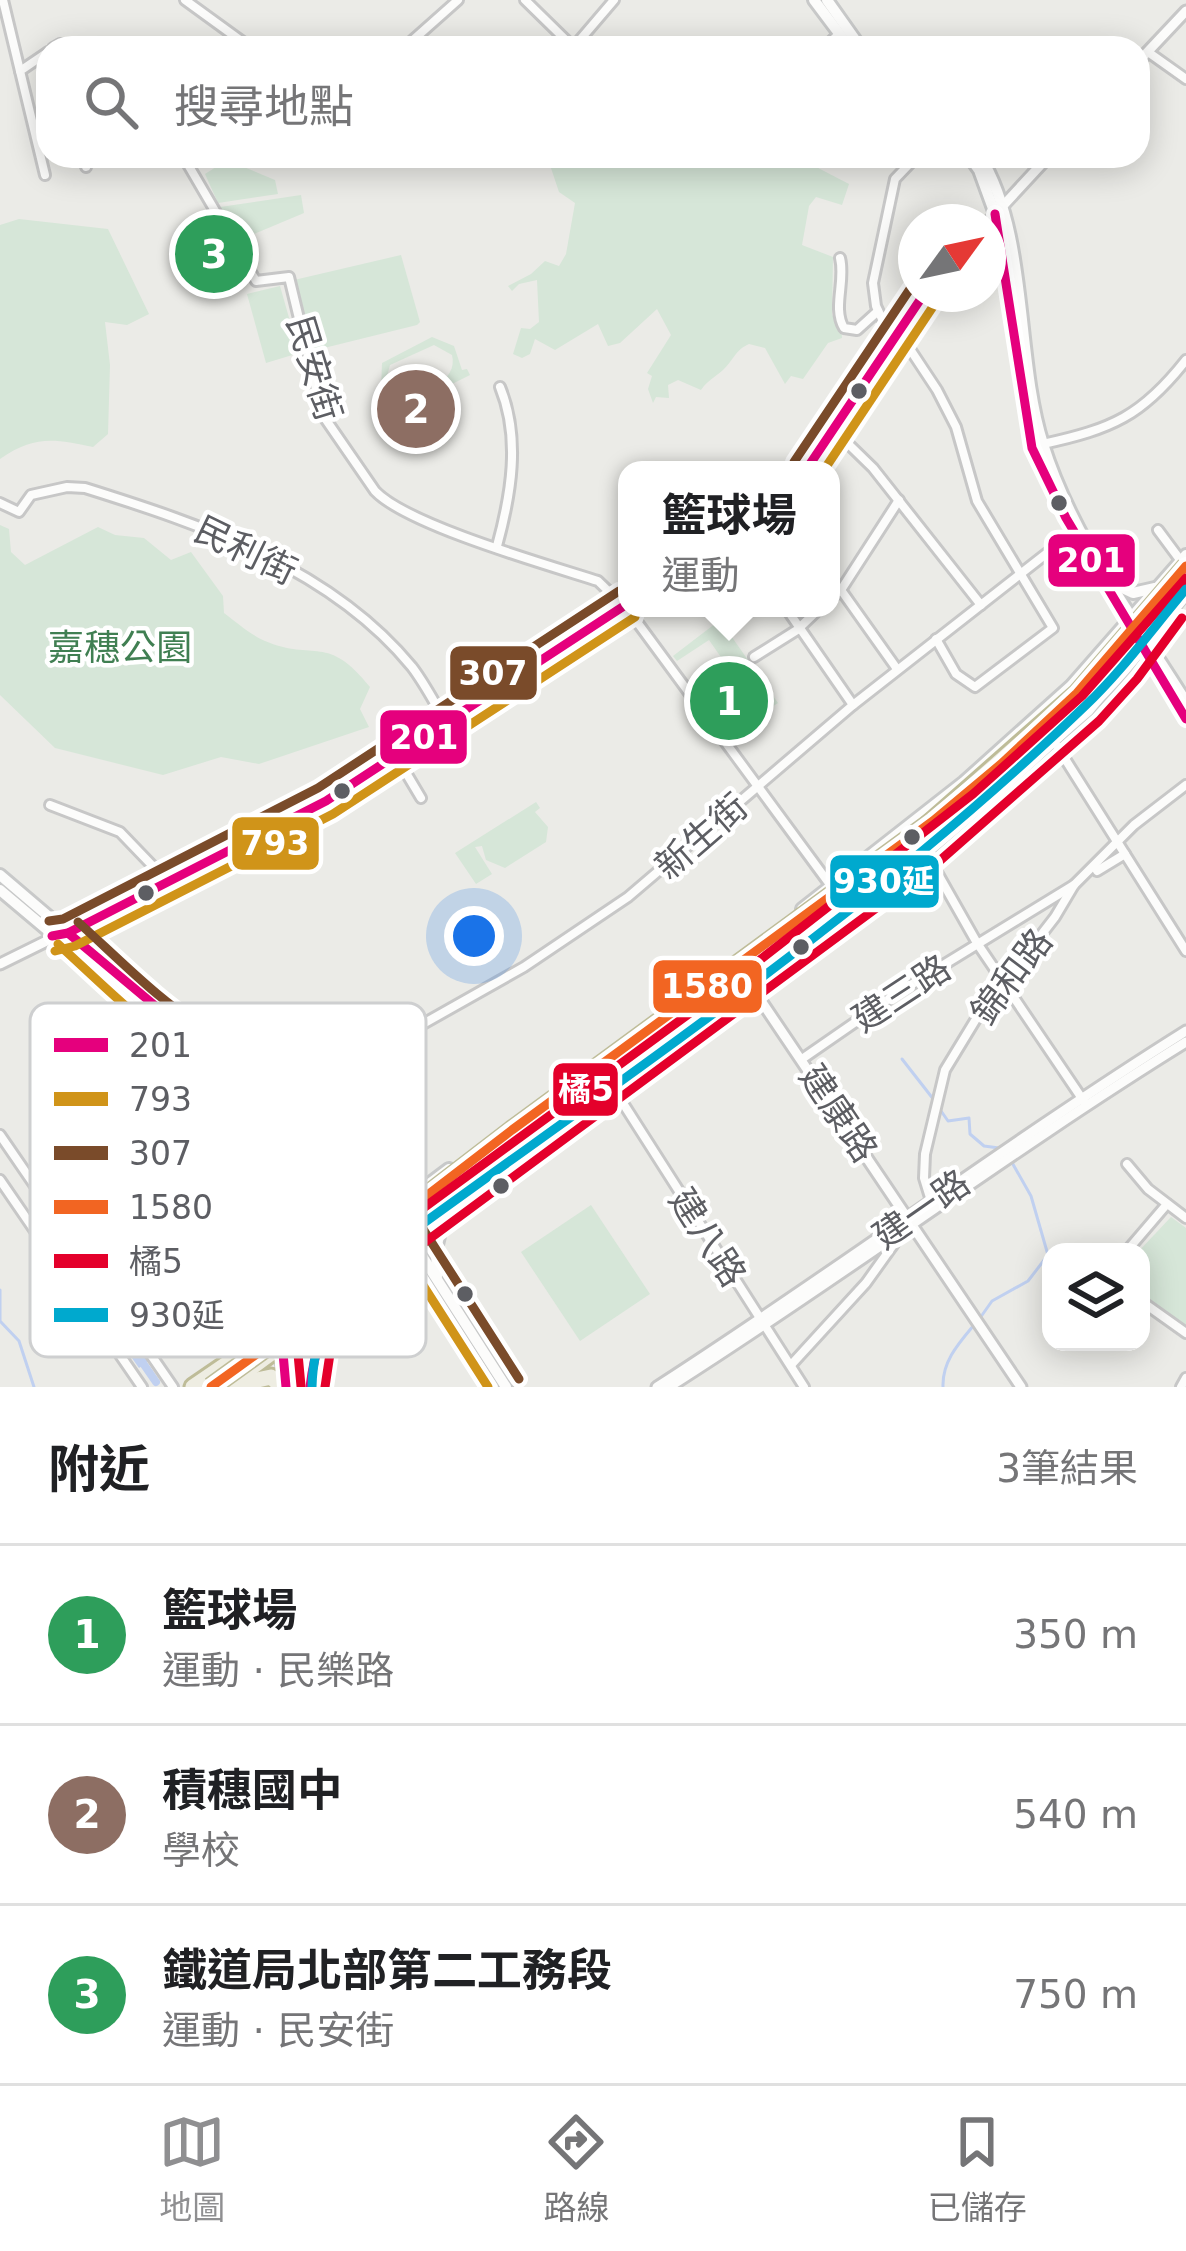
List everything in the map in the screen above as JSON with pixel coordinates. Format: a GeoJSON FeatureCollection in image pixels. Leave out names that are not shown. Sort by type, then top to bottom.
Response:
{"type":"FeatureCollection","features":[{"type":"Feature","properties":{"kind":"highway"},"geometry":{"type":"LineString","coordinates":[[426,1219],[908,860],[933,827],[1078,693],[1184,560]]}},
{"type":"Feature","properties":{"kind":"highway"},"geometry":{"type":"LineString","coordinates":[[426,1209],[933,827],[1076,708],[1186,577]]}},
{"type":"Feature","properties":{"kind":"highway"},"geometry":{"type":"LineString","coordinates":[[426,1207],[608,1081],[743,974]]}},
{"type":"Feature","properties":{"kind":"highway"},"geometry":{"type":"LineString","coordinates":[[190,1387],[239,1357]]}},
{"type":"Feature","properties":{"kind":"highway"},"geometry":{"type":"LineString","coordinates":[[211,1387],[253,1357]]}},
{"type":"Feature","properties":{"kind":"highway"},"geometry":{"type":"LineString","coordinates":[[225,1387],[263,1357]]}},
{"type":"Feature","properties":{"kind":"highway"},"geometry":{"type":"LineString","coordinates":[[245,1386],[279,1357]]}},
{"type":"Feature","properties":{"kind":"highway"},"geometry":{"type":"LineString","coordinates":[[304,1387],[308,1357]]}},
{"type":"Feature","properties":{"kind":"highway"},"geometry":{"type":"LineString","coordinates":[[245,1386],[271,1377],[282,1387]]}},
{"type":"Feature","properties":{"kind":"main road"},"geometry":{"type":"LineString","coordinates":[[814,0],[838,35]]}},
{"type":"Feature","properties":{"kind":"main road"},"geometry":{"type":"LineString","coordinates":[[826,0],[852,36]]}},
{"type":"Feature","properties":{"kind":"main road"},"geometry":{"type":"LineString","coordinates":[[978,168],[991,204]]}},
{"type":"Feature","properties":{"kind":"main road"},"geometry":{"type":"LineString","coordinates":[[983,168],[992,204]]}},
{"type":"Feature","properties":{"kind":"main road"},"geometry":{"type":"LineString","coordinates":[[1006,267],[1043,444],[1077,530],[1112,583],[1156,672],[1186,719]]}},
{"type":"Feature","properties":{"kind":"main road"},"geometry":{"type":"LineString","coordinates":[[1006,284],[1032,448],[1137,632],[1186,702]]}},
{"type":"Feature","properties":{"kind":"main road"},"geometry":{"type":"LineString","coordinates":[[1125,670],[1154,592],[1184,560]]}},
{"type":"Feature","properties":{"kind":"main road"},"geometry":{"type":"LineString","coordinates":[[1112,583],[1133,592],[1154,592]]}},
{"type":"Feature","properties":{"kind":"main road"},"geometry":{"type":"LineString","coordinates":[[743,974],[832,886],[974,773],[1186,592]]}},
{"type":"Feature","properties":{"kind":"main road"},"geometry":{"type":"LineString","coordinates":[[743,974],[1016,757],[1080,697],[1137,632]]}},
{"type":"Feature","properties":{"kind":"main road"},"geometry":{"type":"LineString","coordinates":[[426,1186],[743,974],[850,911],[1055,743],[1125,670],[1135,666],[1156,672]]}},
{"type":"Feature","properties":{"kind":"main road"},"geometry":{"type":"LineString","coordinates":[[0,875],[150,1003]]}},
{"type":"Feature","properties":{"kind":"main road"},"geometry":{"type":"LineString","coordinates":[[0,890],[133,1003]]}},
{"type":"Feature","properties":{"kind":"main road"},"geometry":{"type":"LineString","coordinates":[[426,1217],[445,1211],[608,1081]]}},
{"type":"Feature","properties":{"kind":"main road"},"geometry":{"type":"LineString","coordinates":[[426,1182],[436,1179]]}},
{"type":"Feature","properties":{"kind":"main road"},"geometry":{"type":"LineString","coordinates":[[437,1280],[436,1250],[445,1211]]}},
{"type":"Feature","properties":{"kind":"main road"},"geometry":{"type":"LineString","coordinates":[[426,1266],[506,1387]]}},
{"type":"Feature","properties":{"kind":"main road"},"geometry":{"type":"LineString","coordinates":[[426,1283],[493,1387]]}},
{"type":"Feature","properties":{"kind":"main road"},"geometry":{"type":"LineString","coordinates":[[282,1387],[284,1357]]}},
{"type":"Feature","properties":{"kind":"main road"},"geometry":{"type":"LineString","coordinates":[[304,1357],[304,1387]]}},
{"type":"Feature","properties":{"kind":"main road"},"geometry":{"type":"LineString","coordinates":[[304,1387],[311,1357]]}},
{"type":"Feature","properties":{"kind":"street"},"geometry":{"type":"LineString","coordinates":[[3,0],[36,138]]}},
{"type":"Feature","properties":{"kind":"street"},"geometry":{"type":"LineString","coordinates":[[185,0],[234,36]]}},
{"type":"Feature","properties":{"kind":"street"},"geometry":{"type":"LineString","coordinates":[[418,36],[458,0]]}},
{"type":"Feature","properties":{"kind":"street"},"geometry":{"type":"LineString","coordinates":[[525,0],[561,36]]}},
{"type":"Feature","properties":{"kind":"street"},"geometry":{"type":"LineString","coordinates":[[583,36],[614,0]]}},
{"type":"Feature","properties":{"kind":"street"},"geometry":{"type":"LineString","coordinates":[[1150,50],[1186,11]]}},
{"type":"Feature","properties":{"kind":"street"},"geometry":{"type":"LineString","coordinates":[[1150,53],[1186,79]]}},
{"type":"Feature","properties":{"kind":"street"},"geometry":{"type":"LineString","coordinates":[[20,71],[36,60]]}},
{"type":"Feature","properties":{"kind":"street"},"geometry":{"type":"LineString","coordinates":[[43,168],[45,175]]}},
{"type":"Feature","properties":{"kind":"street","name":"民安街"},"geometry":{"type":"LineString","coordinates":[[190,168],[256,281],[289,277],[322,413],[382,499],[426,520],[598,581],[618,598]]}},
{"type":"Feature","properties":{"kind":"street"},"geometry":{"type":"LineString","coordinates":[[906,168],[895,179],[873,283],[878,311],[898,331],[956,427],[976,501],[1053,628],[975,687],[956,674],[936,639]]}},
{"type":"Feature","properties":{"kind":"street"},"geometry":{"type":"LineString","coordinates":[[1004,204],[1038,168]]}},
{"type":"Feature","properties":{"kind":"street"},"geometry":{"type":"LineString","coordinates":[[840,258],[838,318],[844,328],[857,330],[878,311]]}},
{"type":"Feature","properties":{"kind":"street"},"geometry":{"type":"LineString","coordinates":[[812,461],[911,312]]}},
{"type":"Feature","properties":{"kind":"street"},"geometry":{"type":"LineString","coordinates":[[1043,444],[1109,425],[1145,406],[1186,360]]}},
{"type":"Feature","properties":{"kind":"street"},"geometry":{"type":"LineString","coordinates":[[497,546],[513,463],[509,410],[500,387]]}},
{"type":"Feature","properties":{"kind":"street"},"geometry":{"type":"LineString","coordinates":[[833,429],[858,451],[981,605]]}},
{"type":"Feature","properties":{"kind":"street","name":"民利街"},"geometry":{"type":"LineString","coordinates":[[0,503],[20,512],[31,495],[85,488],[190,521],[239,542],[364,618],[413,669],[447,723]]}},
{"type":"Feature","properties":{"kind":"street"},"geometry":{"type":"LineString","coordinates":[[897,669],[841,590],[899,500]]}},
{"type":"Feature","properties":{"kind":"street","name":"新生街"},"geometry":{"type":"LineString","coordinates":[[426,1022],[574,936],[664,868],[897,669],[1077,530]]}},
{"type":"Feature","properties":{"kind":"street"},"geometry":{"type":"LineString","coordinates":[[1157,530],[1184,560]]}},
{"type":"Feature","properties":{"kind":"street"},"geometry":{"type":"LineString","coordinates":[[0,964],[264,836],[618,610]]}},
{"type":"Feature","properties":{"kind":"street","name":"民安街"},"geometry":{"type":"LineString","coordinates":[[635,617],[850,911]]}},
{"type":"Feature","properties":{"kind":"street"},"geometry":{"type":"LineString","coordinates":[[790,617],[853,705]]}},
{"type":"Feature","properties":{"kind":"street"},"geometry":{"type":"LineString","coordinates":[[754,657],[811,617]]}},
{"type":"Feature","properties":{"kind":"street"},"geometry":{"type":"LineString","coordinates":[[1055,743],[1186,951]]}},
{"type":"Feature","properties":{"kind":"street"},"geometry":{"type":"LineString","coordinates":[[396,756],[421,798]]}},
{"type":"Feature","properties":{"kind":"street","name":"錦和路"},"geometry":{"type":"LineString","coordinates":[[933,1207],[924,1178],[945,1070],[1075,885],[1134,826],[1186,785]]}},
{"type":"Feature","properties":{"kind":"street"},"geometry":{"type":"LineString","coordinates":[[50,805],[120,832],[169,883]]}},
{"type":"Feature","properties":{"kind":"street"},"geometry":{"type":"LineString","coordinates":[[926,853],[977,943],[1083,1101]]}},
{"type":"Feature","properties":{"kind":"street","name":"建三路"},"geometry":{"type":"LineString","coordinates":[[802,1059],[977,943],[1125,854]]}},
{"type":"Feature","properties":{"kind":"street","name":"建康路"},"geometry":{"type":"LineString","coordinates":[[743,974],[1021,1387]]}},
{"type":"Feature","properties":{"kind":"street","name":"建一路"},"geometry":{"type":"LineString","coordinates":[[669,1387],[1186,1031]]}},
{"type":"Feature","properties":{"kind":"street","name":"建一路"},"geometry":{"type":"LineString","coordinates":[[1083,1101],[1186,1042]]}},
{"type":"Feature","properties":{"kind":"street","name":"建八路"},"geometry":{"type":"LineString","coordinates":[[608,1081],[804,1387]]}},
{"type":"Feature","properties":{"kind":"street"},"geometry":{"type":"LineString","coordinates":[[0,1135],[30,1178]]}},
{"type":"Feature","properties":{"kind":"street"},"geometry":{"type":"LineString","coordinates":[[1126,1163],[1186,1218]]}},
{"type":"Feature","properties":{"kind":"street"},"geometry":{"type":"LineString","coordinates":[[0,1180],[30,1225]]}},
{"type":"Feature","properties":{"kind":"street"},"geometry":{"type":"LineString","coordinates":[[1134,1243],[1167,1204]]}},
{"type":"Feature","properties":{"kind":"street","name":"建一路"},"geometry":{"type":"LineString","coordinates":[[657,1387],[901,1234],[912,1221]]}},
{"type":"Feature","properties":{"kind":"street"},"geometry":{"type":"LineString","coordinates":[[791,1366],[866,1282],[901,1234]]}},
{"type":"Feature","properties":{"kind":"street"},"geometry":{"type":"LineString","coordinates":[[1150,1308],[1186,1334]]}},
{"type":"Feature","properties":{"kind":"street"},"geometry":{"type":"LineString","coordinates":[[121,1357],[142,1387]]}},
{"type":"Feature","properties":{"kind":"street"},"geometry":{"type":"LineString","coordinates":[[153,1357],[173,1387]]}},
{"type":"Feature","properties":{"kind":"street"},"geometry":{"type":"LineString","coordinates":[[1181,1387],[1186,1378]]}},
{"type":"Feature","properties":{"kind":"green space"},"geometry":{"type":"Polygon","coordinates":[[[214,168],[246,168],[275,180],[278,194],[218,203],[205,174],[214,168]]]}},
{"type":"Feature","properties":{"kind":"green space"},"geometry":{"type":"Polygon","coordinates":[[[551,168],[818,168],[849,184],[842,205],[816,197],[809,206],[802,245],[833,257],[832,315],[841,324],[842,338],[828,343],[803,379],[791,376],[785,384],[765,348],[749,344],[701,390],[678,380],[668,385],[669,398],[656,397],[653,403],[648,389],[652,376],[647,373],[671,335],[657,309],[620,343],[608,346],[598,324],[555,350],[535,339],[530,354],[522,358],[513,354],[521,328],[530,329],[539,322],[537,280],[512,291],[508,286],[545,261],[559,266],[566,254],[575,203],[559,192],[551,168]]]}},
{"type":"Feature","properties":{"kind":"green space"},"geometry":{"type":"Polygon","coordinates":[[[301,195],[304,213],[237,241],[220,207],[301,195]]]}},
{"type":"Feature","properties":{"kind":"green space"},"geometry":{"type":"Polygon","coordinates":[[[19,219],[108,229],[149,314],[127,325],[105,322],[110,365],[108,434],[93,447],[45,441],[0,459],[0,225],[19,219]]]}},
{"type":"Feature","properties":{"kind":"green space"},"geometry":{"type":"Polygon","coordinates":[[[401,255],[420,322],[320,349],[311,347],[294,280],[401,255]]]}},
{"type":"Feature","properties":{"kind":"green space"},"geometry":{"type":"Polygon","coordinates":[[[280,286],[299,353],[266,363],[247,294],[280,286]]]}},
{"type":"Feature","properties":{"kind":"green space"},"geometry":{"type":"Polygon","coordinates":[[[432,337],[454,346],[462,370],[470,375],[374,423],[372,417],[395,405],[381,389],[382,363],[432,337]],[[434,345],[390,365],[385,384],[396,397],[426,392],[449,373],[452,355],[434,345]]]}},
{"type":"Feature","properties":{"kind":"green space","name":"嘉穗公園"},"geometry":{"type":"Polygon","coordinates":[[[0,525],[9,529],[11,552],[25,565],[98,527],[115,535],[144,538],[171,560],[191,552],[223,596],[224,613],[244,628],[282,647],[331,654],[355,670],[370,687],[360,709],[369,727],[259,764],[221,757],[163,775],[55,748],[0,695],[0,525]]]}},
{"type":"Feature","properties":{"kind":"green space"},"geometry":{"type":"Polygon","coordinates":[[[720,620],[778,703],[761,714],[749,696],[718,718],[709,705],[739,683],[709,640],[677,661],[673,656],[720,620]]]}},
{"type":"Feature","properties":{"kind":"green space"},"geometry":{"type":"Polygon","coordinates":[[[536,802],[540,808],[535,812],[548,827],[546,842],[505,868],[486,860],[482,846],[475,847],[492,874],[476,884],[455,853],[536,802]]]}},
{"type":"Feature","properties":{"kind":"green space"},"geometry":{"type":"Polygon","coordinates":[[[591,1205],[650,1294],[580,1341],[521,1252],[591,1205]]]}},
{"type":"Feature","properties":{"kind":"green space"},"geometry":{"type":"Polygon","coordinates":[[[1171,1217],[1186,1228],[1186,1327],[1150,1300],[1146,1243],[1171,1217]]]}},
{"type":"Feature","properties":{"kind":"water"},"geometry":{"type":"Polygon","coordinates":[[[131,1357],[148,1357],[150,1360],[139,1368],[131,1357]]]}},
{"type":"Feature","properties":{"kind":"waterway"},"geometry":{"type":"LineString","coordinates":[[902,1059],[934,1100]]}},
{"type":"Feature","properties":{"kind":"waterway"},"geometry":{"type":"LineString","coordinates":[[939,1108],[948,1121],[969,1118],[970,1134],[984,1146],[999,1148]]}},
{"type":"Feature","properties":{"kind":"waterway"},"geometry":{"type":"LineString","coordinates":[[980,1318],[992,1301],[1028,1281],[1048,1255],[1031,1196],[1010,1159]]}},
{"type":"Feature","properties":{"kind":"waterway"},"geometry":{"type":"LineString","coordinates":[[0,1290],[0,1321],[19,1341],[34,1387]]}},
{"type":"Feature","properties":{"kind":"waterway"},"geometry":{"type":"LineString","coordinates":[[943,1387],[948,1361],[974,1325]]}},
{"type":"Feature","properties":{"kind":"waterway"},"geometry":{"type":"LineString","coordinates":[[139,1357],[156,1382]]}},
{"type":"Feature","properties":{"kind":"transit line","name":"201"},"geometry":{"type":"LineString","coordinates":[[1006,284],[1032,448],[1066,518],[1186,719]]}},
{"type":"Feature","properties":{"kind":"transit line","name":"307"},"geometry":{"type":"LineString","coordinates":[[795,461],[898,307]]}},
{"type":"Feature","properties":{"kind":"transit line","name":"201"},"geometry":{"type":"LineString","coordinates":[[812,461],[912,312]]}},
{"type":"Feature","properties":{"kind":"transit line","name":"793"},"geometry":{"type":"LineString","coordinates":[[830,461],[929,312]]}},
{"type":"Feature","properties":{"kind":"transit line","name":"1580"},"geometry":{"type":"LineString","coordinates":[[426,1196],[933,821],[1077,693],[1186,566]]}},
{"type":"Feature","properties":{"kind":"transit line","name":"橘5"},"geometry":{"type":"LineString","coordinates":[[426,1206],[716,994],[973,794],[1082,696],[1186,578]]}},
{"type":"Feature","properties":{"kind":"transit line","name":"930延"},"geometry":{"type":"LineString","coordinates":[[426,1222],[736,996],[916,857],[1085,706],[1186,589]]}},
{"type":"Feature","properties":{"kind":"transit line","name":"307"},"geometry":{"type":"LineString","coordinates":[[49,921],[63,919],[318,788],[618,592]]}},
{"type":"Feature","properties":{"kind":"transit line","name":"201"},"geometry":{"type":"LineString","coordinates":[[52,936],[68,933],[326,801],[618,610]]}},
{"type":"Feature","properties":{"kind":"transit line","name":"793"},"geometry":{"type":"LineString","coordinates":[[55,951],[75,946],[333,814],[635,617]]}},
{"type":"Feature","properties":{"kind":"transit line","name":"橘5"},"geometry":{"type":"LineString","coordinates":[[426,1241],[936,864],[1099,721],[1182,618]]}},
{"type":"Feature","properties":{"kind":"transit line","name":"307"},"geometry":{"type":"LineString","coordinates":[[78,922],[168,1003]]}},
{"type":"Feature","properties":{"kind":"transit line","name":"201"},"geometry":{"type":"LineString","coordinates":[[68,933],[152,1003]]}},
{"type":"Feature","properties":{"kind":"transit line","name":"793"},"geometry":{"type":"LineString","coordinates":[[58,944],[122,1003]]}},
{"type":"Feature","properties":{"kind":"transit line","name":"307"},"geometry":{"type":"LineString","coordinates":[[426,1234],[519,1379]]}},
{"type":"Feature","properties":{"kind":"transit line","name":"793"},"geometry":{"type":"LineString","coordinates":[[426,1290],[488,1387]]}},
{"type":"Feature","properties":{"kind":"transit line","name":"1580"},"geometry":{"type":"LineString","coordinates":[[211,1387],[253,1357]]}},
{"type":"Feature","properties":{"kind":"transit line","name":"201"},"geometry":{"type":"LineString","coordinates":[[283,1357],[286,1387]]}},
{"type":"Feature","properties":{"kind":"transit line","name":"橘5"},"geometry":{"type":"LineString","coordinates":[[298,1357],[301,1386]]}},
{"type":"Feature","properties":{"kind":"transit line","name":"201"},"geometry":{"type":"LineString","coordinates":[[310,1387],[315,1357]]}},
{"type":"Feature","properties":{"kind":"transit line","name":"930延"},"geometry":{"type":"LineString","coordinates":[[312,1387],[315,1357]]}},
{"type":"Feature","properties":{"kind":"transit line","name":"橘5"},"geometry":{"type":"LineString","coordinates":[[325,1387],[330,1357]]}},
{"type":"Feature","properties":{"kind":"place","name":"鐵道局北部第二工務段"},"geometry":{"type":"Point","coordinates":[214,254]}},
{"type":"Feature","properties":{"kind":"place","name":"積穗國中"},"geometry":{"type":"Point","coordinates":[416,409]}},
{"type":"Feature","properties":{"kind":"place","name":"籃球場"},"geometry":{"type":"Point","coordinates":[729,701]}}]}
